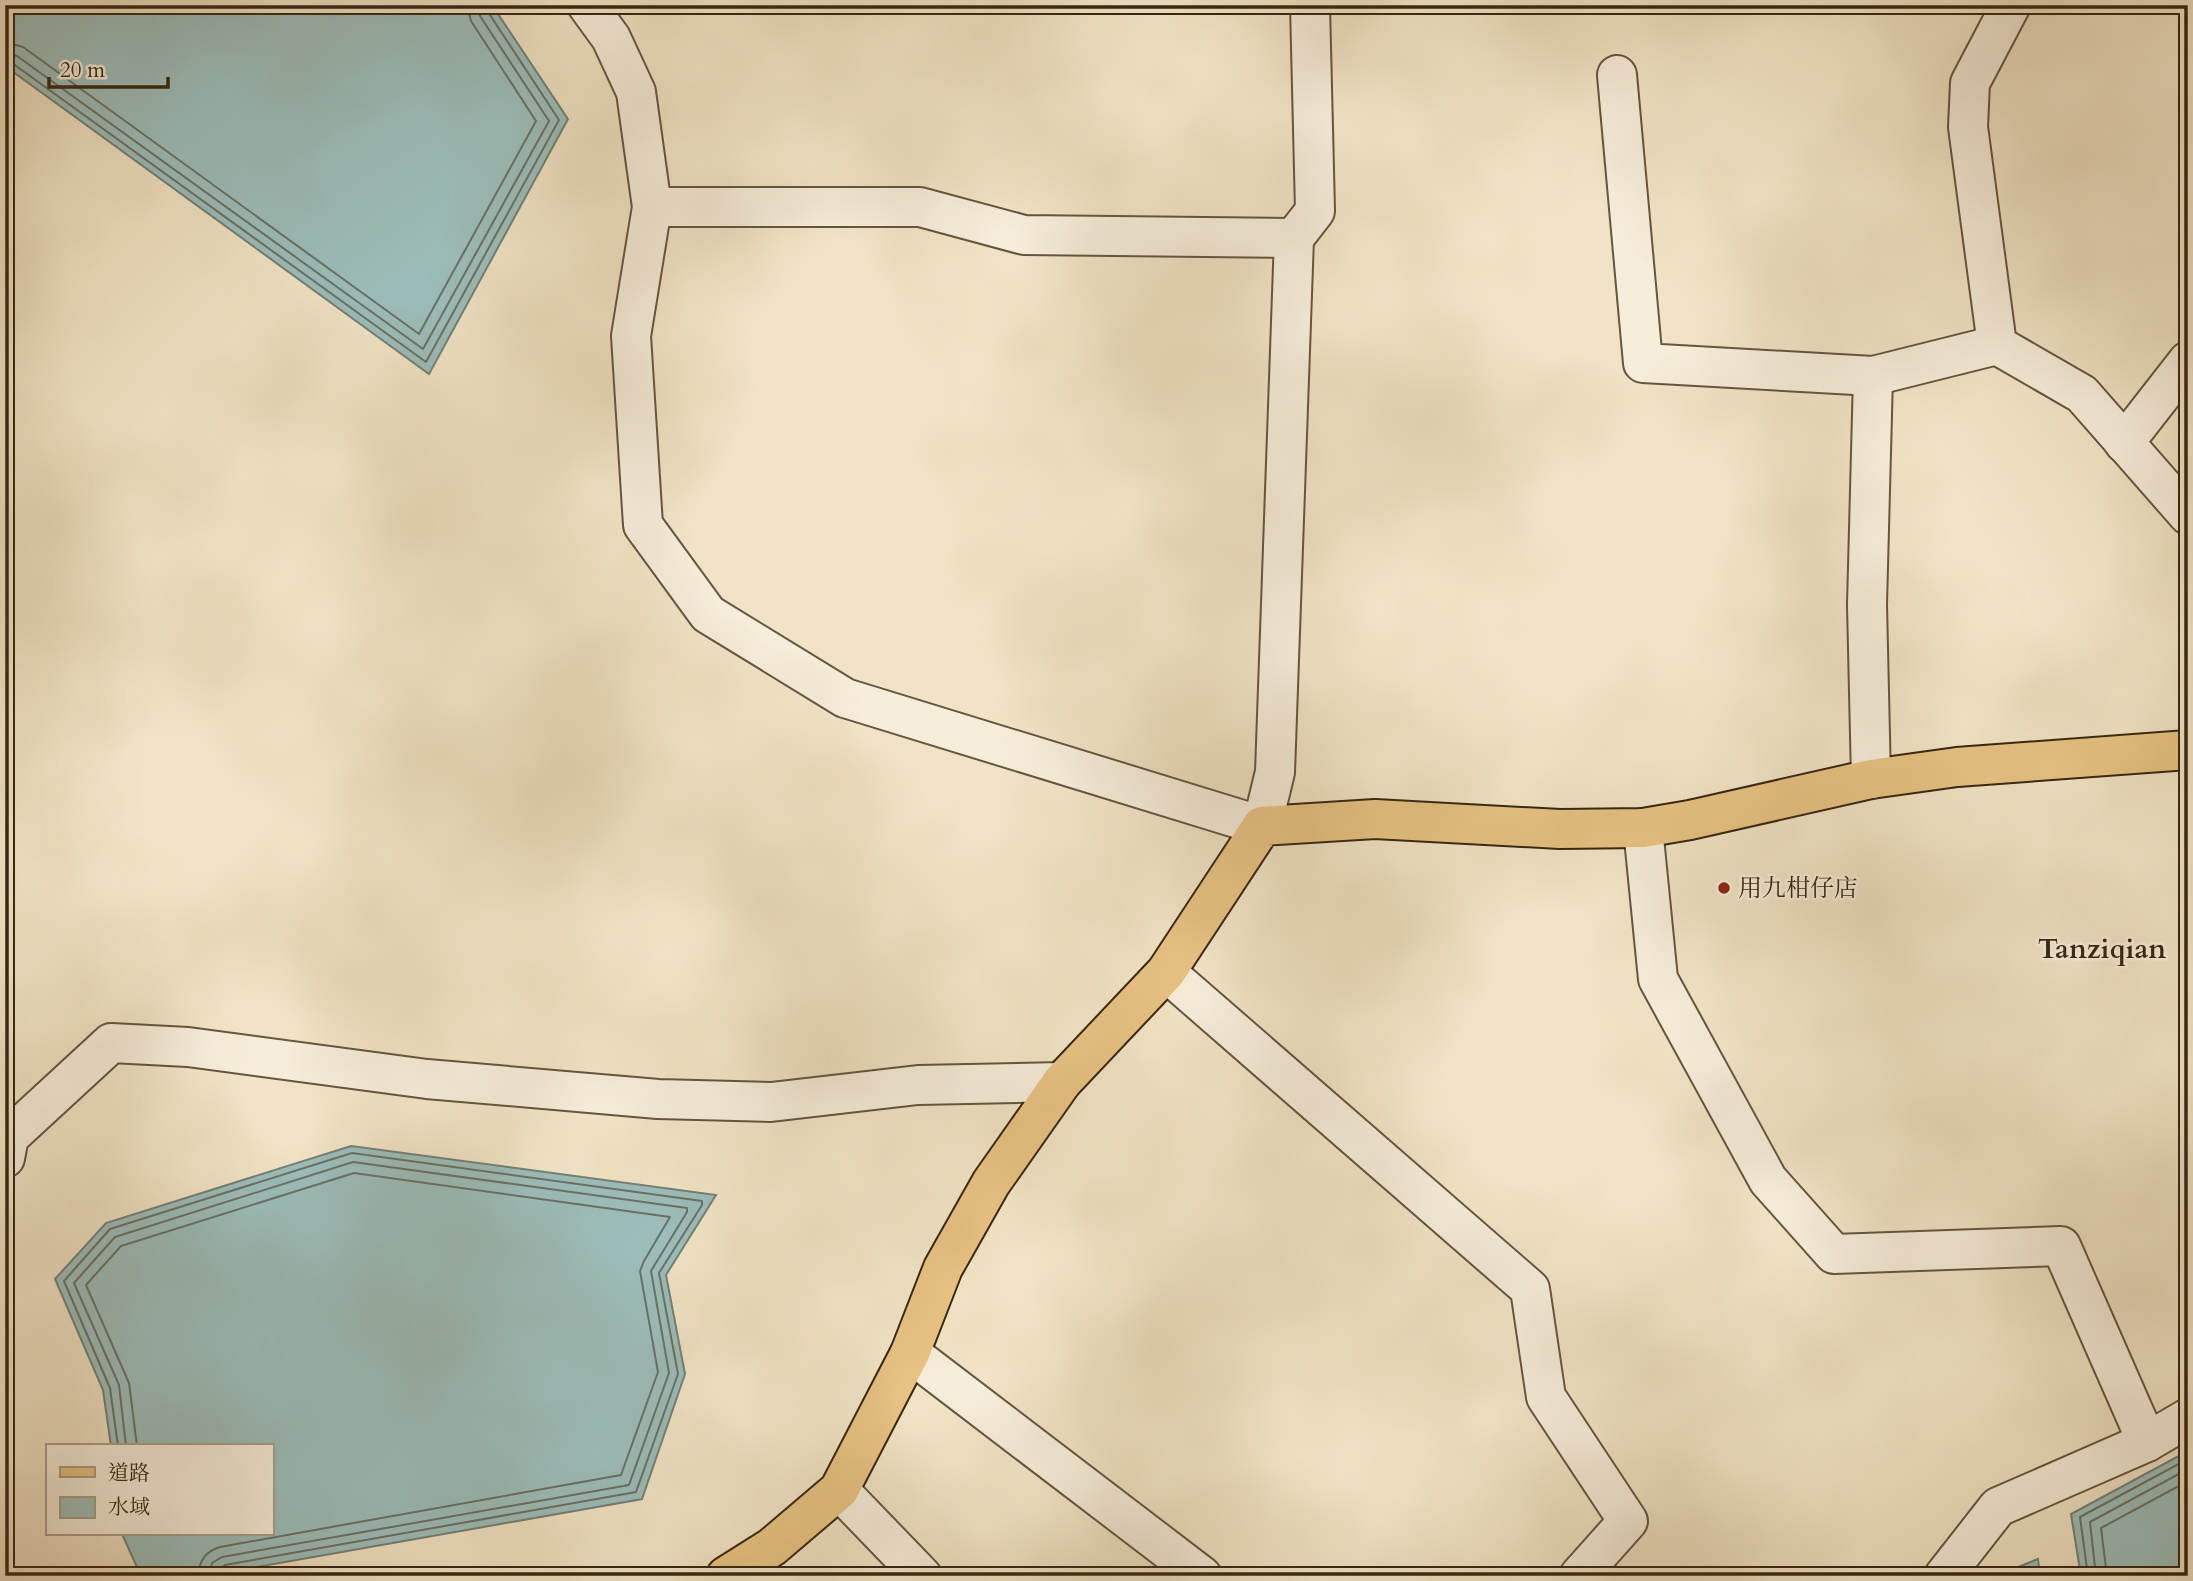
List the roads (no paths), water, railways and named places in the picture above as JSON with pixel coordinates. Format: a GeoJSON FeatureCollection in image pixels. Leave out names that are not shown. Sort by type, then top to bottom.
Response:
{"type":"FeatureCollection","features":[{"type":"Feature","properties":{"kind":"main road"},"geometry":{"type":"LineString","coordinates":[[726,1576],[772,1547],[839,1490],[910,1353],[943,1268],[991,1184],[1062,1082],[1167,972],[1262,826],[1375,819],[1560,829],[1643,828],[1871,779],[1957,768],[2188,750]]}},
{"type":"Feature","properties":{"kind":"street"},"geometry":{"type":"LineString","coordinates":[[587,5],[615,22],[636,92],[652,207],[631,336],[643,525],[708,614],[845,698],[1262,826],[1275,772],[1294,238],[1315,211],[1310,5]]}},
{"type":"Feature","properties":{"kind":"street"},"geometry":{"type":"LineString","coordinates":[[1997,345],[1968,127],[1970,83],[2011,5]]}},
{"type":"Feature","properties":{"kind":"street"},"geometry":{"type":"LineString","coordinates":[[1616,75],[1643,363],[1872,376],[1997,345],[2082,394],[2188,515]]}},
{"type":"Feature","properties":{"kind":"street"},"geometry":{"type":"LineString","coordinates":[[652,207],[920,207],[1024,235],[1294,238]]}},
{"type":"Feature","properties":{"kind":"street"},"geometry":{"type":"LineString","coordinates":[[2124,443],[2188,361]]}},
{"type":"Feature","properties":{"kind":"street"},"geometry":{"type":"LineString","coordinates":[[1871,779],[1867,605],[1872,376]]}},
{"type":"Feature","properties":{"kind":"street"},"geometry":{"type":"LineString","coordinates":[[1643,828],[1658,979],[1768,1180],[1834,1254],[2061,1246],[2147,1441]]}},
{"type":"Feature","properties":{"kind":"street"},"geometry":{"type":"LineString","coordinates":[[1167,972],[1530,1289],[1546,1396],[1628,1521],[1580,1576]]}},
{"type":"Feature","properties":{"kind":"street"},"geometry":{"type":"LineString","coordinates":[[5,1158],[9,1137],[111,1044],[188,1047],[427,1079],[657,1098],[771,1102],[918,1086],[1062,1082]]}},
{"type":"Feature","properties":{"kind":"street"},"geometry":{"type":"LineString","coordinates":[[910,1353],[1202,1576]]}},
{"type":"Feature","properties":{"kind":"street"},"geometry":{"type":"LineString","coordinates":[[1944,1576],[1998,1507],[2147,1441],[2188,1418]]}},
{"type":"Feature","properties":{"kind":"street"},"geometry":{"type":"LineString","coordinates":[[839,1490],[922,1576]]}},
{"type":"Feature","properties":{"kind":"water"},"geometry":{"type":"Polygon","coordinates":[[[5,5],[492,5],[568,119],[429,374],[5,66],[5,5]]]}},
{"type":"Feature","properties":{"kind":"water"},"geometry":{"type":"Polygon","coordinates":[[[351,1146],[716,1195],[666,1275],[685,1374],[642,1499],[206,1576],[141,1576],[123,1536],[273,1536],[273,1444],[111,1444],[103,1390],[55,1279],[106,1223],[351,1146]]]}},
{"type":"Feature","properties":{"kind":"water"},"geometry":{"type":"Polygon","coordinates":[[[2188,1451],[2188,1576],[2081,1576],[2071,1514],[2188,1451]]]}},
{"type":"Feature","properties":{"kind":"water"},"geometry":{"type":"Polygon","coordinates":[[[2038,1559],[2040,1576],[1996,1576],[2038,1559]]]}},
{"type":"Feature","properties":{"kind":"place","name":"用九柑仔店"},"geometry":{"type":"Point","coordinates":[1724,888]}},
{"type":"Feature","properties":{"kind":"district","name":"Tanziqian"},"geometry":{"type":"Point","coordinates":[2102,948]}}]}
